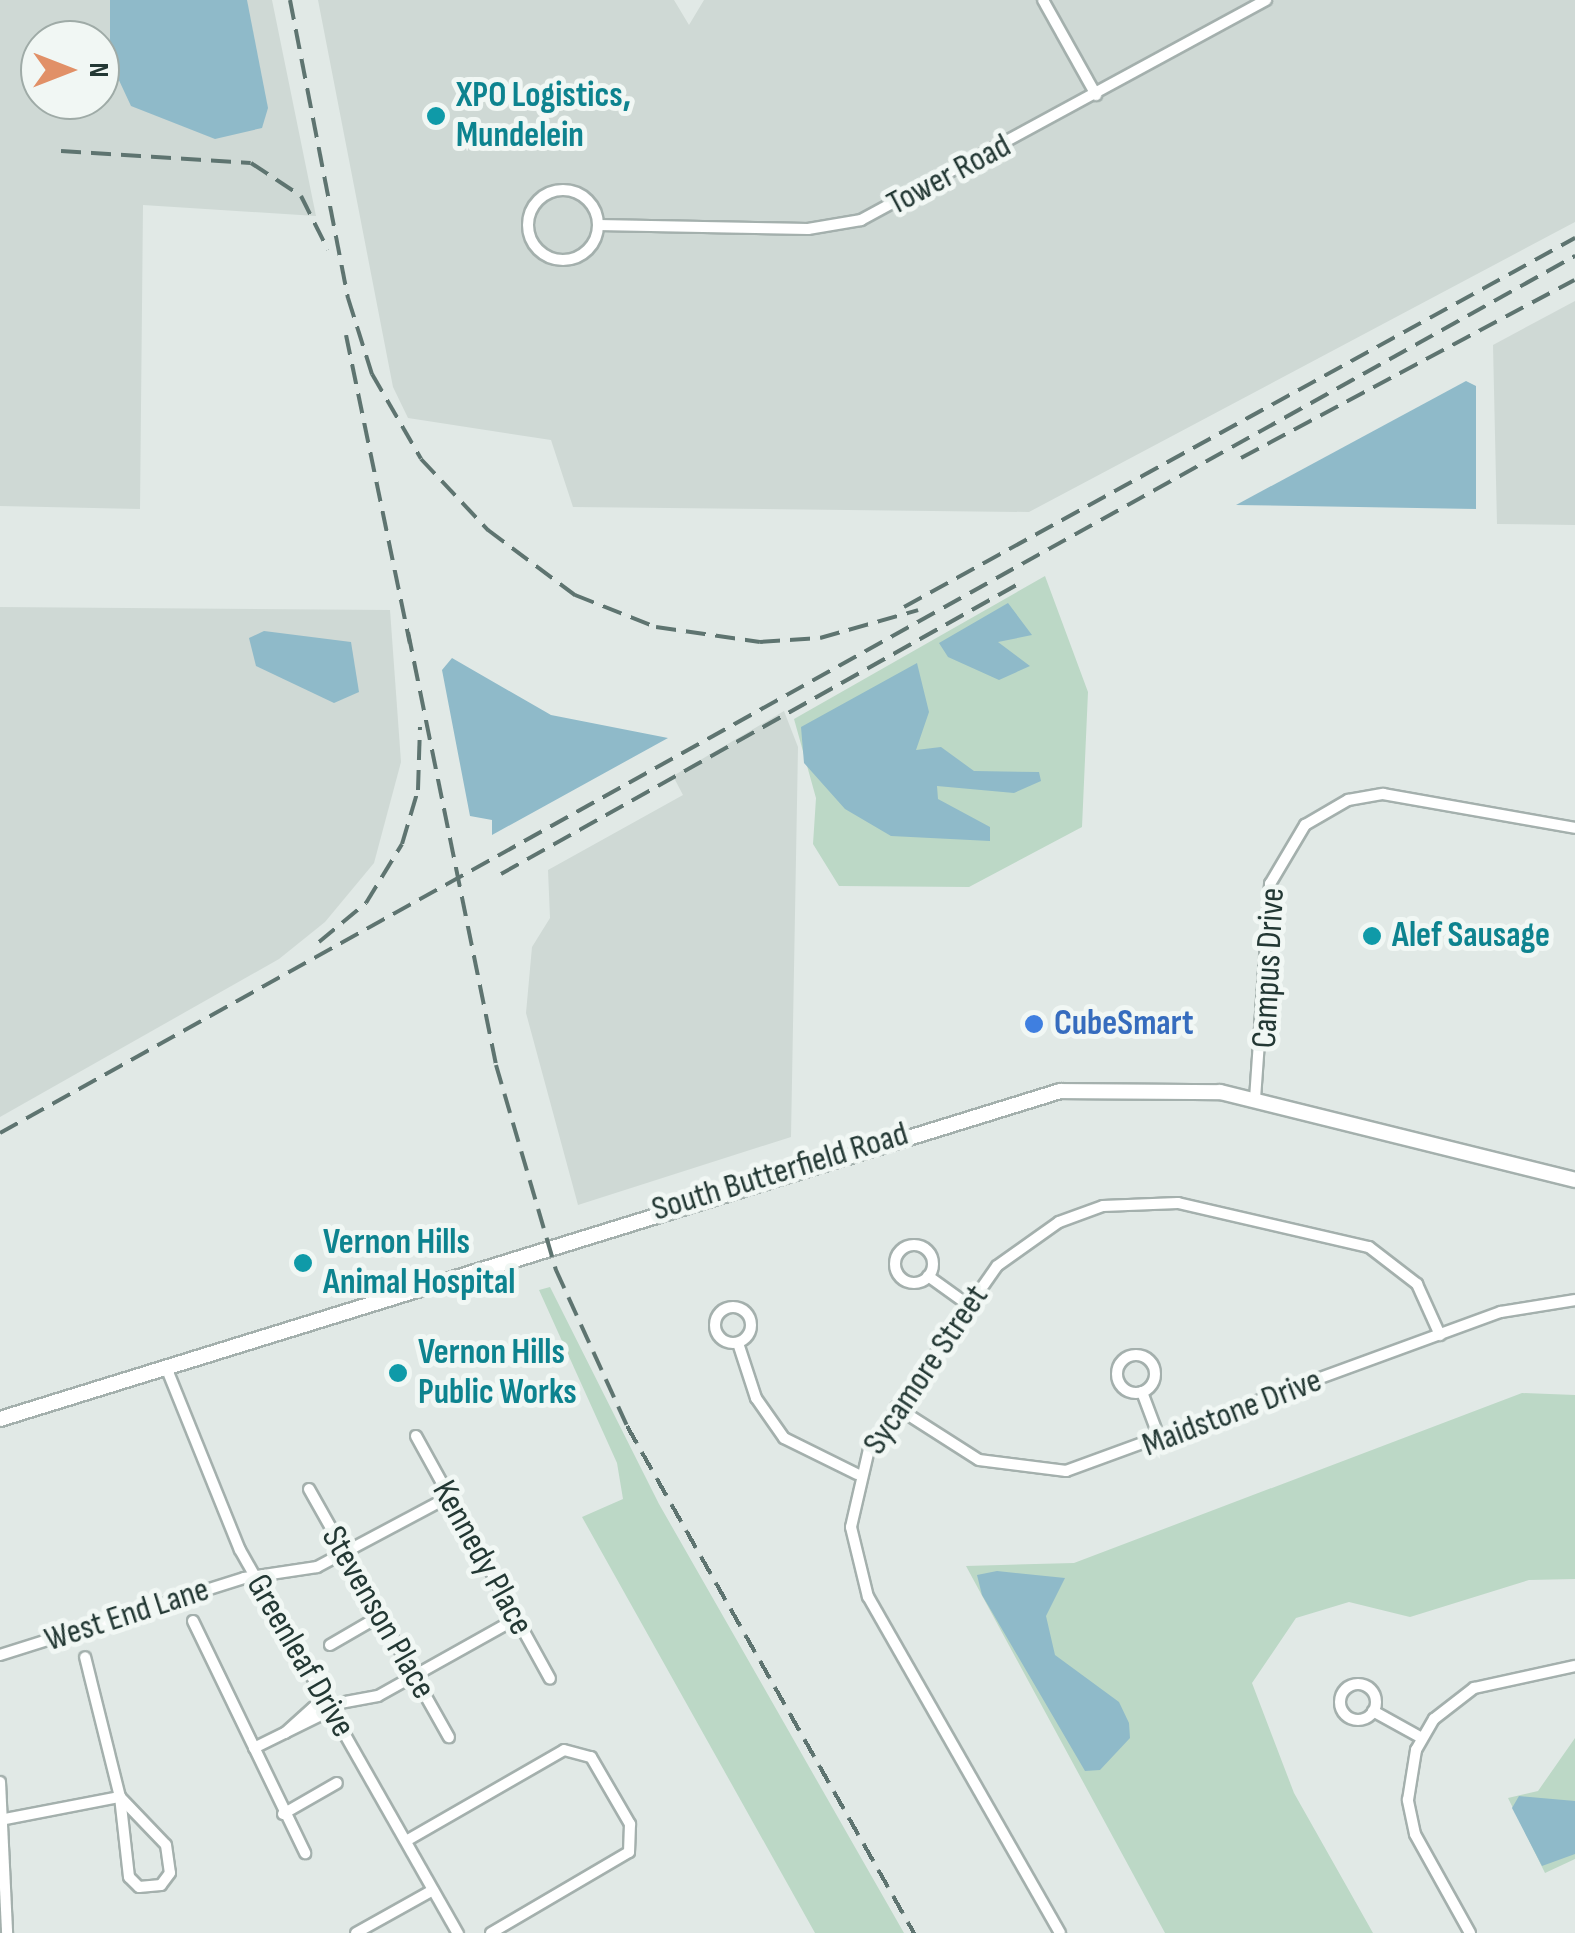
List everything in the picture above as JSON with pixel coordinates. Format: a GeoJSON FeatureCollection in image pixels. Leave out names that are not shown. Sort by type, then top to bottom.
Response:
{"type":"FeatureCollection","features":[{"type":"Feature","properties":{"kind":"main road","name":"South Butterfield Road"},"geometry":{"type":"LineString","coordinates":[[0,1419],[1014,1100],[1133,1086],[1255,1099],[1575,1180]]}},
{"type":"Feature","properties":{"kind":"street"},"geometry":{"type":"LineString","coordinates":[[1043,0],[1096,94]]}},
{"type":"Feature","properties":{"kind":"street","name":"Tower Road"},"geometry":{"type":"LineString","coordinates":[[598,225],[808,229],[861,220],[1266,0]]}},
{"type":"Feature","properties":{"kind":"street"},"geometry":{"type":"LineString","coordinates":[[558,191],[584,198],[598,225],[583,253],[559,260],[538,249],[528,226],[536,204],[558,191]]}},
{"type":"Feature","properties":{"kind":"street","name":"Campus Drive"},"geometry":{"type":"LineString","coordinates":[[1255,1099],[1270,884],[1306,825],[1348,800],[1383,794],[1575,828]]}},
{"type":"Feature","properties":{"kind":"street","name":"Sycamore Street"},"geometry":{"type":"LineString","coordinates":[[1060,1933],[868,1597],[852,1546],[858,1474],[896,1407],[967,1304],[1011,1253],[1058,1222],[1130,1202],[1178,1202],[1388,1256],[1417,1284],[1440,1335]]}},
{"type":"Feature","properties":{"kind":"street"},"geometry":{"type":"LineString","coordinates":[[928,1276],[967,1304]]}},
{"type":"Feature","properties":{"kind":"street","name":"Maidstone Drive"},"geometry":{"type":"LineString","coordinates":[[896,1407],[978,1460],[1030,1472],[1080,1468],[1523,1305],[1575,1300]]}},
{"type":"Feature","properties":{"kind":"street"},"geometry":{"type":"LineString","coordinates":[[738,1343],[756,1398],[784,1438],[858,1474]]}},
{"type":"Feature","properties":{"kind":"street","name":"Greenleaf Drive"},"geometry":{"type":"LineString","coordinates":[[166,1367],[255,1577],[458,1933]]}},
{"type":"Feature","properties":{"kind":"street"},"geometry":{"type":"LineString","coordinates":[[1142,1392],[1160,1440]]}},
{"type":"Feature","properties":{"kind":"street","name":"Kennedy Place"},"geometry":{"type":"LineString","coordinates":[[416,1436],[550,1679]]}},
{"type":"Feature","properties":{"kind":"street","name":"Stevenson Place"},"geometry":{"type":"LineString","coordinates":[[309,1488],[449,1738]]}},
{"type":"Feature","properties":{"kind":"street","name":"West End Lane"},"geometry":{"type":"LineString","coordinates":[[0,1655],[255,1577],[301,1573],[447,1498]]}},
{"type":"Feature","properties":{"kind":"street"},"geometry":{"type":"LineString","coordinates":[[330,1645],[380,1616]]}},
{"type":"Feature","properties":{"kind":"street"},"geometry":{"type":"LineString","coordinates":[[254,1748],[285,1733],[314,1708],[331,1710],[414,1676],[516,1618]]}},
{"type":"Feature","properties":{"kind":"street"},"geometry":{"type":"LineString","coordinates":[[193,1621],[283,1814],[305,1852]]}},
{"type":"Feature","properties":{"kind":"street"},"geometry":{"type":"LineString","coordinates":[[85,1658],[120,1797],[129,1877],[139,1887],[160,1885],[170,1873],[166,1845],[120,1797]]}},
{"type":"Feature","properties":{"kind":"street"},"geometry":{"type":"LineString","coordinates":[[1470,1933],[1409,1812],[1422,1738],[1474,1688],[1575,1666]]}},
{"type":"Feature","properties":{"kind":"street"},"geometry":{"type":"LineString","coordinates":[[1373,1712],[1422,1738]]}},
{"type":"Feature","properties":{"kind":"street"},"geometry":{"type":"LineString","coordinates":[[406,1842],[577,1748],[630,1824],[626,1855],[491,1933]]}},
{"type":"Feature","properties":{"kind":"street"},"geometry":{"type":"LineString","coordinates":[[0,1782],[7,1933]]}},
{"type":"Feature","properties":{"kind":"street"},"geometry":{"type":"LineString","coordinates":[[283,1814],[337,1783]]}},
{"type":"Feature","properties":{"kind":"street"},"geometry":{"type":"LineString","coordinates":[[4,1819],[120,1797]]}},
{"type":"Feature","properties":{"kind":"street"},"geometry":{"type":"LineString","coordinates":[[356,1933],[434,1890]]}},
{"type":"Feature","properties":{"kind":"shaded area"},"geometry":{"type":"Polygon","coordinates":[[[0,0],[272,0],[316,216],[143,205],[140,509],[0,506],[0,0]]]}},
{"type":"Feature","properties":{"kind":"shaded area"},"geometry":{"type":"Polygon","coordinates":[[[318,0],[674,0],[689,25],[704,0],[1575,0],[1575,222],[1029,512],[573,507],[551,440],[408,418],[393,387],[318,0]]]}},
{"type":"Feature","properties":{"kind":"shaded area"},"geometry":{"type":"Polygon","coordinates":[[[1575,301],[1575,525],[1497,524],[1493,345],[1575,301]]]}},
{"type":"Feature","properties":{"kind":"shaded area"},"geometry":{"type":"Polygon","coordinates":[[[0,607],[390,610],[401,762],[374,863],[325,922],[279,959],[0,1117],[0,607]]]}},
{"type":"Feature","properties":{"kind":"shaded area"},"geometry":{"type":"Polygon","coordinates":[[[784,711],[798,747],[791,1137],[578,1205],[526,1013],[532,947],[550,918],[548,870],[683,795],[673,776],[784,711]]]}},
{"type":"Feature","properties":{"kind":"green space"},"geometry":{"type":"Polygon","coordinates":[[[1045,576],[1088,692],[1082,827],[969,887],[839,886],[813,844],[816,798],[794,719],[1045,576]]]}},
{"type":"Feature","properties":{"kind":"green space"},"geometry":{"type":"Polygon","coordinates":[[[550,1287],[659,1504],[904,1933],[815,1933],[582,1517],[623,1499],[617,1463],[539,1290],[550,1287]]]}},
{"type":"Feature","properties":{"kind":"green space"},"geometry":{"type":"Polygon","coordinates":[[[1522,1393],[1575,1395],[1575,1579],[1529,1580],[1410,1617],[1349,1602],[1296,1618],[1252,1683],[1294,1793],[1373,1933],[1165,1933],[966,1566],[1074,1563],[1522,1393]]]}},
{"type":"Feature","properties":{"kind":"green space"},"geometry":{"type":"Polygon","coordinates":[[[1575,1738],[1575,1859],[1545,1873],[1508,1798],[1538,1791],[1575,1738]]]}},
{"type":"Feature","properties":{"kind":"water"},"geometry":{"type":"Polygon","coordinates":[[[110,0],[247,0],[268,108],[262,128],[215,139],[131,106],[120,82],[120,20],[110,20],[110,0]]]}},
{"type":"Feature","properties":{"kind":"water"},"geometry":{"type":"Polygon","coordinates":[[[1466,381],[1476,386],[1476,509],[1236,505],[1466,381]]]}},
{"type":"Feature","properties":{"kind":"water"},"geometry":{"type":"Polygon","coordinates":[[[1008,603],[1032,635],[998,642],[1030,666],[999,680],[948,657],[939,643],[1008,603]]]}},
{"type":"Feature","properties":{"kind":"water"},"geometry":{"type":"Polygon","coordinates":[[[264,631],[351,642],[359,692],[334,703],[256,666],[249,638],[264,631]]]}},
{"type":"Feature","properties":{"kind":"water"},"geometry":{"type":"Polygon","coordinates":[[[452,658],[551,715],[668,738],[492,835],[492,820],[470,816],[442,670],[452,658]]]}},
{"type":"Feature","properties":{"kind":"water"},"geometry":{"type":"Polygon","coordinates":[[[917,663],[929,712],[916,750],[941,747],[974,771],[1039,772],[1041,781],[1014,793],[937,786],[938,799],[990,827],[990,841],[891,836],[845,809],[804,763],[801,727],[917,663]]]}},
{"type":"Feature","properties":{"kind":"water"},"geometry":{"type":"Polygon","coordinates":[[[997,1571],[1065,1578],[1046,1616],[1055,1655],[1119,1702],[1129,1723],[1130,1738],[1100,1770],[1085,1771],[982,1595],[977,1575],[997,1571]]]}},
{"type":"Feature","properties":{"kind":"water"},"geometry":{"type":"Polygon","coordinates":[[[1519,1796],[1575,1801],[1575,1854],[1542,1866],[1512,1808],[1519,1796]]]}},
{"type":"Feature","properties":{"kind":"railway"},"geometry":{"type":"LineString","coordinates":[[290,0],[348,298],[372,374],[421,459],[488,530],[575,595],[656,627],[760,642],[820,638],[918,610]]}},
{"type":"Feature","properties":{"kind":"railway"},"geometry":{"type":"LineString","coordinates":[[61,151],[251,163],[301,196],[328,250]]}},
{"type":"Feature","properties":{"kind":"railway"},"geometry":{"type":"LineString","coordinates":[[904,607],[1575,238]]}},
{"type":"Feature","properties":{"kind":"railway"},"geometry":{"type":"LineString","coordinates":[[0,1133],[1575,256]]}},
{"type":"Feature","properties":{"kind":"railway"},"geometry":{"type":"LineString","coordinates":[[1241,458],[1575,280]]}},
{"type":"Feature","properties":{"kind":"railway"},"geometry":{"type":"LineString","coordinates":[[346,335],[410,643]]}},
{"type":"Feature","properties":{"kind":"railway"},"geometry":{"type":"LineString","coordinates":[[501,874],[1020,583]]}},
{"type":"Feature","properties":{"kind":"railway"},"geometry":{"type":"LineString","coordinates":[[408,632],[496,1065],[556,1270],[627,1426],[914,1933]]}},
{"type":"Feature","properties":{"kind":"railway"},"geometry":{"type":"LineString","coordinates":[[319,942],[366,903],[402,844],[418,790],[420,727]]}},
{"type":"Feature","properties":{"kind":"place","name":"XPO Logistics, Mundelein"},"geometry":{"type":"Point","coordinates":[436,116]}},
{"type":"Feature","properties":{"kind":"place","name":"Alef Sausage"},"geometry":{"type":"Point","coordinates":[1372,936]}},
{"type":"Feature","properties":{"kind":"place","name":"CubeSmart"},"geometry":{"type":"Point","coordinates":[1034,1024]}},
{"type":"Feature","properties":{"kind":"place","name":"Vernon Hills Animal Hospital"},"geometry":{"type":"Point","coordinates":[303,1263]}},
{"type":"Feature","properties":{"kind":"place","name":"Vernon Hills Public Works"},"geometry":{"type":"Point","coordinates":[398,1373]}}]}
